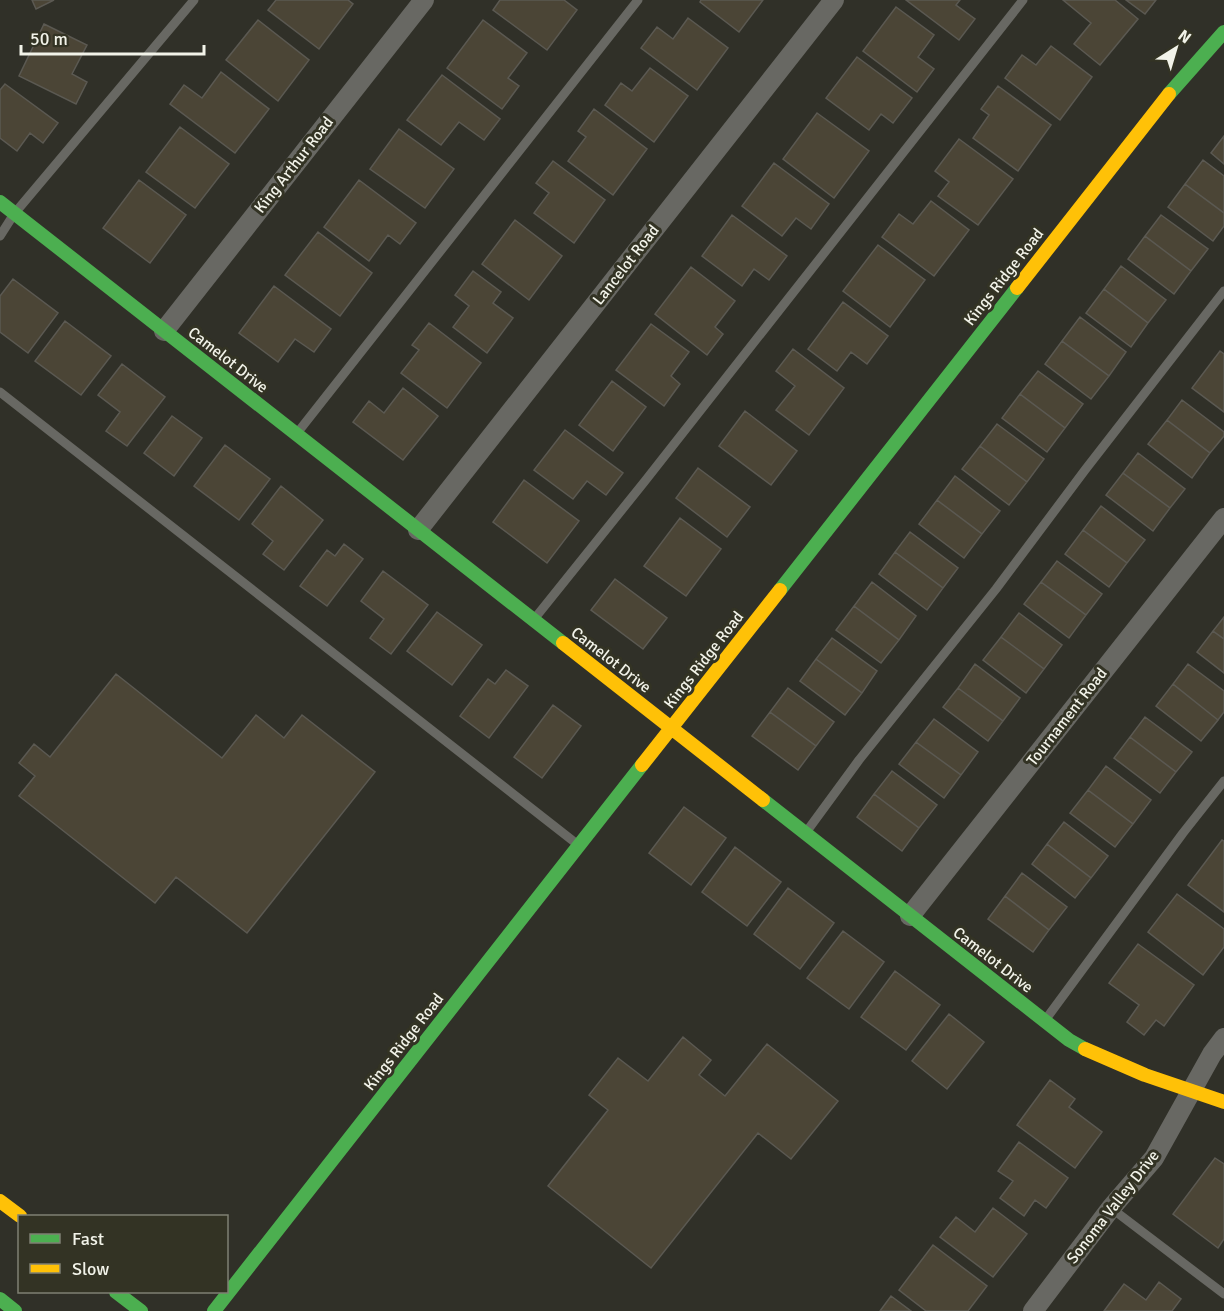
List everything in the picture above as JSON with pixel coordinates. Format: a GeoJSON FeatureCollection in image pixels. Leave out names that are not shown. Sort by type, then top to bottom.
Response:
{"type":"FeatureCollection","features":[{"type":"Feature","properties":{"kind":"street","name":"King Arthur Road"},"geometry":{"type":"LineString","coordinates":[[164,331],[424,0]]}},
{"type":"Feature","properties":{"kind":"street","name":"Lancelot Road"},"geometry":{"type":"LineString","coordinates":[[418,530],[834,0]]}},
{"type":"Feature","properties":{"kind":"street","name":"Kings Ridge Road"},"geometry":{"type":"LineString","coordinates":[[214,1311],[1175,86],[1224,32]]}},
{"type":"Feature","properties":{"kind":"street","name":"Camelot Drive"},"geometry":{"type":"LineString","coordinates":[[0,202],[1069,1040],[1114,1064],[1224,1102]]}},
{"type":"Feature","properties":{"kind":"street","name":"Tournament Road"},"geometry":{"type":"LineString","coordinates":[[910,916],[1224,518]]}},
{"type":"Feature","properties":{"kind":"street","name":"Sonoma Valley Drive"},"geometry":{"type":"LineString","coordinates":[[1033,1311],[1111,1208],[1154,1158],[1212,1054],[1224,1038]]}},
{"type":"Feature","properties":{"kind":"street"},"geometry":{"type":"LineString","coordinates":[[0,1201],[19,1215]]}},
{"type":"Feature","properties":{"kind":"street"},"geometry":{"type":"LineString","coordinates":[[117,1293],[141,1311]]}},
{"type":"Feature","properties":{"kind":"street"},"geometry":{"type":"LineString","coordinates":[[0,1299],[15,1311]]}},
{"type":"Feature","properties":{"kind":"lane"},"geometry":{"type":"LineString","coordinates":[[0,236],[14,214],[194,0]]}},
{"type":"Feature","properties":{"kind":"lane"},"geometry":{"type":"LineString","coordinates":[[296,434],[638,0]]}},
{"type":"Feature","properties":{"kind":"lane"},"geometry":{"type":"LineString","coordinates":[[534,620],[1023,0]]}},
{"type":"Feature","properties":{"kind":"lane"},"geometry":{"type":"LineString","coordinates":[[806,833],[859,760],[996,589],[1224,291]]}},
{"type":"Feature","properties":{"kind":"lane"},"geometry":{"type":"LineString","coordinates":[[0,392],[579,846]]}},
{"type":"Feature","properties":{"kind":"lane"},"geometry":{"type":"LineString","coordinates":[[1045,1021],[1182,833],[1224,781]]}},
{"type":"Feature","properties":{"kind":"lane"},"geometry":{"type":"LineString","coordinates":[[1111,1208],[1224,1294]]}},
{"type":"Feature","properties":{"kind":"building"},"geometry":{"type":"Polygon","coordinates":[[[32,0],[54,0],[36,9],[32,0]]]}},
{"type":"Feature","properties":{"kind":"building"},"geometry":{"type":"Polygon","coordinates":[[[276,0],[348,0],[353,4],[319,49],[268,10],[276,0]]]}},
{"type":"Feature","properties":{"kind":"building"},"geometry":{"type":"Polygon","coordinates":[[[500,0],[564,0],[577,10],[547,50],[493,10],[500,0]]]}},
{"type":"Feature","properties":{"kind":"building"},"geometry":{"type":"Polygon","coordinates":[[[701,0],[763,0],[739,32],[700,2],[701,0]]]}},
{"type":"Feature","properties":{"kind":"building"},"geometry":{"type":"Polygon","coordinates":[[[906,0],[960,0],[956,5],[975,19],[959,40],[906,0]]]}},
{"type":"Feature","properties":{"kind":"building"},"geometry":{"type":"Polygon","coordinates":[[[1063,0],[1115,0],[1138,19],[1100,65],[1074,44],[1091,23],[1063,0]]]}},
{"type":"Feature","properties":{"kind":"building"},"geometry":{"type":"Polygon","coordinates":[[[1126,0],[1156,0],[1145,14],[1126,0]]]}},
{"type":"Feature","properties":{"kind":"building"},"geometry":{"type":"Polygon","coordinates":[[[896,7],[934,35],[918,57],[934,69],[917,92],[863,51],[896,7]]]}},
{"type":"Feature","properties":{"kind":"building"},"geometry":{"type":"Polygon","coordinates":[[[688,18],[728,48],[697,90],[641,48],[657,27],[673,39],[688,18]]]}},
{"type":"Feature","properties":{"kind":"building"},"geometry":{"type":"Polygon","coordinates":[[[258,20],[309,60],[278,101],[226,60],[258,20]]]}},
{"type":"Feature","properties":{"kind":"building"},"geometry":{"type":"Polygon","coordinates":[[[483,20],[527,53],[508,78],[519,86],[502,109],[447,68],[483,20]]]}},
{"type":"Feature","properties":{"kind":"building"},"geometry":{"type":"Polygon","coordinates":[[[44,24],[87,45],[72,74],[87,82],[76,104],[19,76],[44,24]]]}},
{"type":"Feature","properties":{"kind":"building"},"geometry":{"type":"Polygon","coordinates":[[[1051,46],[1092,77],[1060,120],[1005,78],[1022,55],[1036,65],[1051,46]]]}},
{"type":"Feature","properties":{"kind":"building"},"geometry":{"type":"Polygon","coordinates":[[[857,57],[912,98],[893,123],[881,114],[869,130],[826,98],[857,57]]]}},
{"type":"Feature","properties":{"kind":"building"},"geometry":{"type":"Polygon","coordinates":[[[650,68],[688,96],[654,142],[605,105],[621,83],[632,91],[650,68]]]}},
{"type":"Feature","properties":{"kind":"building"},"geometry":{"type":"Polygon","coordinates":[[[221,72],[269,109],[235,153],[170,104],[184,85],[202,98],[221,72]]]}},
{"type":"Feature","properties":{"kind":"building"},"geometry":{"type":"Polygon","coordinates":[[[442,75],[500,119],[484,140],[459,122],[441,145],[407,120],[442,75]]]}},
{"type":"Feature","properties":{"kind":"building"},"geometry":{"type":"Polygon","coordinates":[[[5,84],[58,123],[43,143],[30,133],[17,151],[0,138],[0,90],[5,84]]]}},
{"type":"Feature","properties":{"kind":"building"},"geometry":{"type":"Polygon","coordinates":[[[998,86],[1051,125],[1018,171],[973,138],[989,115],[981,109],[998,86]]]}},
{"type":"Feature","properties":{"kind":"building"},"geometry":{"type":"Polygon","coordinates":[[[594,109],[647,149],[613,195],[568,161],[586,137],[578,131],[594,109]]]}},
{"type":"Feature","properties":{"kind":"building"},"geometry":{"type":"Polygon","coordinates":[[[817,113],[869,151],[834,198],[783,159],[817,113]]]}},
{"type":"Feature","properties":{"kind":"building"},"geometry":{"type":"Polygon","coordinates":[[[180,127],[229,164],[195,208],[146,172],[180,127]]]}},
{"type":"Feature","properties":{"kind":"building"},"geometry":{"type":"Polygon","coordinates":[[[399,129],[454,169],[425,208],[370,169],[399,129]]]}},
{"type":"Feature","properties":{"kind":"building"},"geometry":{"type":"Polygon","coordinates":[[[1224,136],[1224,164],[1211,153],[1224,136]]]}},
{"type":"Feature","properties":{"kind":"building"},"geometry":{"type":"Polygon","coordinates":[[[959,139],[1013,179],[978,225],[938,196],[949,182],[935,171],[959,139]]]}},
{"type":"Feature","properties":{"kind":"building"},"geometry":{"type":"Polygon","coordinates":[[[1203,160],[1224,176],[1224,213],[1185,184],[1203,160]]]}},
{"type":"Feature","properties":{"kind":"building"},"geometry":{"type":"Polygon","coordinates":[[[553,161],[605,200],[574,243],[534,213],[549,193],[536,183],[553,161]]]}},
{"type":"Feature","properties":{"kind":"building"},"geometry":{"type":"Polygon","coordinates":[[[774,163],[829,204],[811,229],[796,218],[782,236],[742,206],[774,163]]]}},
{"type":"Feature","properties":{"kind":"building"},"geometry":{"type":"Polygon","coordinates":[[[139,180],[186,215],[150,263],[103,228],[139,180]]]}},
{"type":"Feature","properties":{"kind":"building"},"geometry":{"type":"Polygon","coordinates":[[[359,180],[416,223],[400,244],[388,235],[369,261],[324,227],[359,180]]]}},
{"type":"Feature","properties":{"kind":"building"},"geometry":{"type":"Polygon","coordinates":[[[1185,184],[1224,213],[1224,226],[1213,241],[1168,207],[1185,184]]]}},
{"type":"Feature","properties":{"kind":"building"},"geometry":{"type":"Polygon","coordinates":[[[931,201],[969,230],[934,276],[882,237],[899,214],[913,224],[931,201]]]}},
{"type":"Feature","properties":{"kind":"building"},"geometry":{"type":"Polygon","coordinates":[[[732,215],[787,256],[769,280],[754,269],[742,286],[702,256],[732,215]]]}},
{"type":"Feature","properties":{"kind":"building"},"geometry":{"type":"Polygon","coordinates":[[[1161,215],[1208,249],[1191,271],[1145,236],[1161,215]]]}},
{"type":"Feature","properties":{"kind":"building"},"geometry":{"type":"Polygon","coordinates":[[[515,220],[562,256],[529,300],[482,264],[515,220]]]}},
{"type":"Feature","properties":{"kind":"building"},"geometry":{"type":"Polygon","coordinates":[[[318,232],[372,273],[340,316],[285,275],[318,232]]]}},
{"type":"Feature","properties":{"kind":"building"},"geometry":{"type":"Polygon","coordinates":[[[1145,236],[1191,271],[1174,294],[1128,259],[1145,236]]]}},
{"type":"Feature","properties":{"kind":"building"},"geometry":{"type":"Polygon","coordinates":[[[878,245],[925,280],[890,327],[843,291],[878,245]]]}},
{"type":"Feature","properties":{"kind":"building"},"geometry":{"type":"Polygon","coordinates":[[[1121,266],[1166,300],[1148,323],[1104,289],[1121,266]]]}},
{"type":"Feature","properties":{"kind":"building"},"geometry":{"type":"Polygon","coordinates":[[[691,267],[735,301],[715,327],[723,334],[707,355],[655,314],[691,267]]]}},
{"type":"Feature","properties":{"kind":"building"},"geometry":{"type":"Polygon","coordinates":[[[473,271],[501,292],[493,303],[513,318],[487,353],[453,327],[469,306],[455,295],[473,271]]]}},
{"type":"Feature","properties":{"kind":"building"},"geometry":{"type":"Polygon","coordinates":[[[13,279],[58,313],[28,353],[0,332],[0,296],[13,279]]]}},
{"type":"Feature","properties":{"kind":"building"},"geometry":{"type":"Polygon","coordinates":[[[274,286],[331,329],[314,352],[295,339],[278,362],[239,333],[274,286]]]}},
{"type":"Feature","properties":{"kind":"building"},"geometry":{"type":"Polygon","coordinates":[[[1104,289],[1148,323],[1131,347],[1086,313],[1104,289]]]}},
{"type":"Feature","properties":{"kind":"building"},"geometry":{"type":"Polygon","coordinates":[[[843,302],[888,336],[867,364],[851,352],[837,371],[808,349],[843,302]]]}},
{"type":"Feature","properties":{"kind":"building"},"geometry":{"type":"Polygon","coordinates":[[[1080,317],[1126,352],[1109,376],[1062,341],[1080,317]]]}},
{"type":"Feature","properties":{"kind":"building"},"geometry":{"type":"Polygon","coordinates":[[[65,321],[111,356],[81,395],[35,361],[65,321]]]}},
{"type":"Feature","properties":{"kind":"building"},"geometry":{"type":"Polygon","coordinates":[[[429,323],[481,363],[447,408],[401,373],[419,350],[412,345],[429,323]]]}},
{"type":"Feature","properties":{"kind":"building"},"geometry":{"type":"Polygon","coordinates":[[[651,324],[689,352],[671,376],[680,384],[664,406],[616,370],[651,324]]]}},
{"type":"Feature","properties":{"kind":"building"},"geometry":{"type":"Polygon","coordinates":[[[1062,341],[1109,376],[1091,399],[1045,364],[1062,341]]]}},
{"type":"Feature","properties":{"kind":"building"},"geometry":{"type":"Polygon","coordinates":[[[793,349],[844,388],[809,435],[776,410],[795,386],[776,371],[793,349]]]}},
{"type":"Feature","properties":{"kind":"building"},"geometry":{"type":"Polygon","coordinates":[[[1220,351],[1224,354],[1224,412],[1192,388],[1220,351]]]}},
{"type":"Feature","properties":{"kind":"building"},"geometry":{"type":"Polygon","coordinates":[[[122,364],[165,397],[127,446],[106,431],[120,412],[98,395],[122,364]]]}},
{"type":"Feature","properties":{"kind":"building"},"geometry":{"type":"Polygon","coordinates":[[[1038,371],[1083,404],[1065,428],[1020,394],[1038,371]]]}},
{"type":"Feature","properties":{"kind":"building"},"geometry":{"type":"Polygon","coordinates":[[[612,381],[646,407],[613,451],[579,425],[612,381]]]}},
{"type":"Feature","properties":{"kind":"building"},"geometry":{"type":"Polygon","coordinates":[[[403,388],[438,416],[403,460],[353,422],[369,401],[384,413],[403,388]]]}},
{"type":"Feature","properties":{"kind":"building"},"geometry":{"type":"Polygon","coordinates":[[[1020,394],[1065,428],[1047,452],[1002,418],[1020,394]]]}},
{"type":"Feature","properties":{"kind":"building"},"geometry":{"type":"Polygon","coordinates":[[[1182,400],[1224,432],[1224,436],[1210,453],[1167,420],[1182,400]]]}},
{"type":"Feature","properties":{"kind":"building"},"geometry":{"type":"Polygon","coordinates":[[[745,411],[797,451],[771,485],[719,446],[745,411]]]}},
{"type":"Feature","properties":{"kind":"building"},"geometry":{"type":"Polygon","coordinates":[[[172,416],[202,438],[174,476],[144,453],[172,416]]]}},
{"type":"Feature","properties":{"kind":"building"},"geometry":{"type":"Polygon","coordinates":[[[1167,420],[1210,453],[1192,478],[1148,444],[1167,420]]]}},
{"type":"Feature","properties":{"kind":"building"},"geometry":{"type":"Polygon","coordinates":[[[997,424],[1044,459],[1027,482],[980,446],[997,424]]]}},
{"type":"Feature","properties":{"kind":"building"},"geometry":{"type":"Polygon","coordinates":[[[565,430],[623,473],[606,495],[587,481],[573,499],[534,470],[565,430]]]}},
{"type":"Feature","properties":{"kind":"building"},"geometry":{"type":"Polygon","coordinates":[[[225,445],[270,479],[239,520],[194,486],[225,445]]]}},
{"type":"Feature","properties":{"kind":"building"},"geometry":{"type":"Polygon","coordinates":[[[980,446],[1027,482],[1009,505],[962,469],[980,446]]]}},
{"type":"Feature","properties":{"kind":"building"},"geometry":{"type":"Polygon","coordinates":[[[1138,453],[1185,489],[1170,508],[1123,473],[1138,453]]]}},
{"type":"Feature","properties":{"kind":"building"},"geometry":{"type":"Polygon","coordinates":[[[698,468],[750,507],[727,537],[676,498],[698,468]]]}},
{"type":"Feature","properties":{"kind":"building"},"geometry":{"type":"Polygon","coordinates":[[[1123,473],[1170,508],[1153,531],[1106,495],[1123,473]]]}},
{"type":"Feature","properties":{"kind":"building"},"geometry":{"type":"Polygon","coordinates":[[[955,476],[1000,511],[982,534],[937,500],[955,476]]]}},
{"type":"Feature","properties":{"kind":"building"},"geometry":{"type":"Polygon","coordinates":[[[524,480],[579,521],[547,563],[493,522],[524,480]]]}},
{"type":"Feature","properties":{"kind":"building"},"geometry":{"type":"Polygon","coordinates":[[[281,486],[323,520],[284,570],[263,554],[273,541],[252,524],[281,486]]]}},
{"type":"Feature","properties":{"kind":"building"},"geometry":{"type":"Polygon","coordinates":[[[937,500],[982,534],[964,558],[919,524],[937,500]]]}},
{"type":"Feature","properties":{"kind":"building"},"geometry":{"type":"Polygon","coordinates":[[[1101,506],[1145,540],[1127,563],[1083,530],[1101,506]]]}},
{"type":"Feature","properties":{"kind":"building"},"geometry":{"type":"Polygon","coordinates":[[[680,518],[721,549],[686,596],[644,566],[680,518]]]}},
{"type":"Feature","properties":{"kind":"building"},"geometry":{"type":"Polygon","coordinates":[[[1083,530],[1127,563],[1109,587],[1065,554],[1083,530]]]}},
{"type":"Feature","properties":{"kind":"building"},"geometry":{"type":"Polygon","coordinates":[[[910,532],[958,568],[943,588],[895,552],[910,532]]]}},
{"type":"Feature","properties":{"kind":"building"},"geometry":{"type":"Polygon","coordinates":[[[344,544],[363,559],[327,606],[300,586],[327,550],[335,556],[344,544]]]}},
{"type":"Feature","properties":{"kind":"building"},"geometry":{"type":"Polygon","coordinates":[[[895,552],[943,588],[927,610],[879,574],[895,552]]]}},
{"type":"Feature","properties":{"kind":"building"},"geometry":{"type":"Polygon","coordinates":[[[1057,561],[1102,594],[1086,615],[1041,582],[1057,561]]]}},
{"type":"Feature","properties":{"kind":"building"},"geometry":{"type":"Polygon","coordinates":[[[383,571],[428,605],[391,654],[370,638],[384,619],[361,601],[383,571]]]}},
{"type":"Feature","properties":{"kind":"building"},"geometry":{"type":"Polygon","coordinates":[[[615,579],[667,618],[643,649],[591,610],[615,579]]]}},
{"type":"Feature","properties":{"kind":"building"},"geometry":{"type":"Polygon","coordinates":[[[872,582],[916,616],[899,640],[854,606],[872,582]]]}},
{"type":"Feature","properties":{"kind":"building"},"geometry":{"type":"Polygon","coordinates":[[[1041,582],[1086,615],[1069,638],[1024,604],[1041,582]]]}},
{"type":"Feature","properties":{"kind":"building"},"geometry":{"type":"Polygon","coordinates":[[[854,606],[899,640],[881,663],[836,630],[854,606]]]}},
{"type":"Feature","properties":{"kind":"building"},"geometry":{"type":"Polygon","coordinates":[[[437,612],[482,645],[452,685],[407,651],[437,612]]]}},
{"type":"Feature","properties":{"kind":"building"},"geometry":{"type":"Polygon","coordinates":[[[1019,613],[1062,645],[1044,669],[1001,637],[1019,613]]]}},
{"type":"Feature","properties":{"kind":"building"},"geometry":{"type":"Polygon","coordinates":[[[1224,617],[1224,639],[1213,631],[1224,617]]]}},
{"type":"Feature","properties":{"kind":"building"},"geometry":{"type":"Polygon","coordinates":[[[1213,631],[1224,639],[1224,673],[1197,652],[1213,631]]]}},
{"type":"Feature","properties":{"kind":"building"},"geometry":{"type":"Polygon","coordinates":[[[1001,637],[1044,669],[1026,693],[983,660],[1001,637]]]}},
{"type":"Feature","properties":{"kind":"building"},"geometry":{"type":"Polygon","coordinates":[[[832,638],[877,671],[862,693],[816,659],[832,638]]]}},
{"type":"Feature","properties":{"kind":"building"},"geometry":{"type":"Polygon","coordinates":[[[816,659],[862,693],[845,715],[800,681],[816,659]]]}},
{"type":"Feature","properties":{"kind":"building"},"geometry":{"type":"Polygon","coordinates":[[[975,664],[1020,698],[1003,721],[958,688],[975,664]]]}},
{"type":"Feature","properties":{"kind":"building"},"geometry":{"type":"Polygon","coordinates":[[[1188,664],[1224,691],[1224,712],[1218,720],[1173,684],[1188,664]]]}},
{"type":"Feature","properties":{"kind":"building"},"geometry":{"type":"Polygon","coordinates":[[[506,670],[528,686],[489,738],[460,716],[488,679],[495,684],[506,670]]]}},
{"type":"Feature","properties":{"kind":"building"},"geometry":{"type":"Polygon","coordinates":[[[116,674],[222,758],[256,715],[284,738],[302,715],[375,772],[247,933],[176,877],[155,903],[19,796],[35,776],[19,763],[34,744],[50,757],[116,674]]]}},
{"type":"Feature","properties":{"kind":"building"},"geometry":{"type":"Polygon","coordinates":[[[1173,684],[1218,720],[1201,741],[1156,706],[1173,684]]]}},
{"type":"Feature","properties":{"kind":"building"},"geometry":{"type":"Polygon","coordinates":[[[788,688],[834,722],[816,746],[770,712],[788,688]]]}},
{"type":"Feature","properties":{"kind":"building"},"geometry":{"type":"Polygon","coordinates":[[[958,688],[1003,721],[988,741],[943,707],[958,688]]]}},
{"type":"Feature","properties":{"kind":"building"},"geometry":{"type":"Polygon","coordinates":[[[553,705],[581,726],[542,778],[514,757],[553,705]]]}},
{"type":"Feature","properties":{"kind":"building"},"geometry":{"type":"Polygon","coordinates":[[[770,712],[816,746],[798,770],[752,736],[770,712]]]}},
{"type":"Feature","properties":{"kind":"building"},"geometry":{"type":"Polygon","coordinates":[[[1145,717],[1192,752],[1176,772],[1130,737],[1145,717]]]}},
{"type":"Feature","properties":{"kind":"building"},"geometry":{"type":"Polygon","coordinates":[[[934,719],[978,752],[961,775],[916,742],[934,719]]]}},
{"type":"Feature","properties":{"kind":"building"},"geometry":{"type":"Polygon","coordinates":[[[1130,737],[1176,772],[1160,793],[1114,758],[1130,737]]]}},
{"type":"Feature","properties":{"kind":"building"},"geometry":{"type":"Polygon","coordinates":[[[916,742],[961,775],[944,798],[899,764],[916,742]]]}},
{"type":"Feature","properties":{"kind":"building"},"geometry":{"type":"Polygon","coordinates":[[[1106,766],[1151,800],[1133,824],[1088,790],[1106,766]]]}},
{"type":"Feature","properties":{"kind":"building"},"geometry":{"type":"Polygon","coordinates":[[[892,771],[937,805],[919,828],[874,794],[892,771]]]}},
{"type":"Feature","properties":{"kind":"building"},"geometry":{"type":"Polygon","coordinates":[[[1088,790],[1133,824],[1115,847],[1070,813],[1088,790]]]}},
{"type":"Feature","properties":{"kind":"building"},"geometry":{"type":"Polygon","coordinates":[[[874,794],[919,828],[902,851],[857,817],[874,794]]]}},
{"type":"Feature","properties":{"kind":"building"},"geometry":{"type":"Polygon","coordinates":[[[684,807],[726,838],[691,885],[649,853],[684,807]]]}},
{"type":"Feature","properties":{"kind":"building"},"geometry":{"type":"Polygon","coordinates":[[[1064,822],[1108,856],[1091,878],[1047,844],[1064,822]]]}},
{"type":"Feature","properties":{"kind":"building"},"geometry":{"type":"Polygon","coordinates":[[[1222,840],[1224,841],[1224,912],[1188,885],[1222,840]]]}},
{"type":"Feature","properties":{"kind":"building"},"geometry":{"type":"Polygon","coordinates":[[[1047,844],[1091,878],[1075,898],[1032,864],[1047,844]]]}},
{"type":"Feature","properties":{"kind":"building"},"geometry":{"type":"Polygon","coordinates":[[[735,847],[781,882],[747,926],[702,892],[735,847]]]}},
{"type":"Feature","properties":{"kind":"building"},"geometry":{"type":"Polygon","coordinates":[[[1022,873],[1067,907],[1049,930],[1005,896],[1022,873]]]}},
{"type":"Feature","properties":{"kind":"building"},"geometry":{"type":"Polygon","coordinates":[[[788,888],[834,923],[800,969],[754,934],[788,888]]]}},
{"type":"Feature","properties":{"kind":"building"},"geometry":{"type":"Polygon","coordinates":[[[1177,894],[1224,929],[1224,947],[1203,975],[1148,932],[1177,894]]]}},
{"type":"Feature","properties":{"kind":"building"},"geometry":{"type":"Polygon","coordinates":[[[1005,896],[1049,930],[1033,952],[988,919],[1005,896]]]}},
{"type":"Feature","properties":{"kind":"building"},"geometry":{"type":"Polygon","coordinates":[[[843,931],[884,962],[849,1009],[807,978],[843,931]]]}},
{"type":"Feature","properties":{"kind":"building"},"geometry":{"type":"Polygon","coordinates":[[[1138,944],[1194,985],[1164,1026],[1156,1020],[1144,1035],[1127,1022],[1139,1005],[1109,983],[1138,944]]]}},
{"type":"Feature","properties":{"kind":"building"},"geometry":{"type":"Polygon","coordinates":[[[895,971],[940,1005],[906,1050],[861,1017],[895,971]]]}},
{"type":"Feature","properties":{"kind":"building"},"geometry":{"type":"Polygon","coordinates":[[[949,1014],[984,1042],[947,1089],[912,1061],[949,1014]]]}},
{"type":"Feature","properties":{"kind":"building"},"geometry":{"type":"Polygon","coordinates":[[[683,1037],[711,1060],[699,1075],[725,1096],[767,1044],[838,1101],[791,1159],[758,1133],[651,1268],[548,1186],[608,1110],[589,1095],[618,1058],[648,1081],[683,1037]]]}},
{"type":"Feature","properties":{"kind":"building"},"geometry":{"type":"Polygon","coordinates":[[[1050,1080],[1075,1099],[1069,1107],[1102,1132],[1075,1168],[1017,1125],[1050,1080]]]}},
{"type":"Feature","properties":{"kind":"building"},"geometry":{"type":"Polygon","coordinates":[[[1019,1142],[1068,1178],[1046,1208],[1035,1200],[1024,1216],[1000,1198],[1013,1181],[998,1171],[1019,1142]]]}},
{"type":"Feature","properties":{"kind":"building"},"geometry":{"type":"Polygon","coordinates":[[[1215,1158],[1224,1164],[1224,1239],[1218,1248],[1173,1214],[1215,1158]]]}},
{"type":"Feature","properties":{"kind":"building"},"geometry":{"type":"Polygon","coordinates":[[[993,1208],[1027,1234],[993,1277],[940,1237],[956,1217],[975,1232],[993,1208]]]}},
{"type":"Feature","properties":{"kind":"building"},"geometry":{"type":"Polygon","coordinates":[[[933,1245],[987,1286],[968,1311],[926,1311],[899,1290],[933,1245]]]}},
{"type":"Feature","properties":{"kind":"building"},"geometry":{"type":"Polygon","coordinates":[[[1159,1282],[1181,1299],[1172,1311],[1104,1311],[1124,1284],[1146,1300],[1159,1282]]]}},
{"type":"Feature","properties":{"kind":"building"},"geometry":{"type":"Polygon","coordinates":[[[891,1296],[911,1311],[880,1311],[891,1296]]]}},
{"type":"Feature","properties":{"kind":"traffic: fast"},"geometry":{"type":"LineString","coordinates":[[1169,94],[1224,32]]}},
{"type":"Feature","properties":{"kind":"traffic: fast"},"geometry":{"type":"LineString","coordinates":[[0,202],[563,643]]}},
{"type":"Feature","properties":{"kind":"traffic: fast"},"geometry":{"type":"LineString","coordinates":[[780,590],[1017,288]]}},
{"type":"Feature","properties":{"kind":"traffic: fast"},"geometry":{"type":"LineString","coordinates":[[214,1311],[642,765]]}},
{"type":"Feature","properties":{"kind":"traffic: fast"},"geometry":{"type":"LineString","coordinates":[[763,800],[1069,1040],[1085,1049]]}},
{"type":"Feature","properties":{"kind":"traffic: fast"},"geometry":{"type":"LineString","coordinates":[[117,1293],[141,1311]]}},
{"type":"Feature","properties":{"kind":"traffic: fast"},"geometry":{"type":"LineString","coordinates":[[0,1299],[15,1311]]}},
{"type":"Feature","properties":{"kind":"traffic: slow"},"geometry":{"type":"LineString","coordinates":[[1017,288],[1169,94]]}},
{"type":"Feature","properties":{"kind":"traffic: slow"},"geometry":{"type":"LineString","coordinates":[[642,765],[780,590]]}},
{"type":"Feature","properties":{"kind":"traffic: slow"},"geometry":{"type":"LineString","coordinates":[[563,643],[763,800]]}},
{"type":"Feature","properties":{"kind":"traffic: slow"},"geometry":{"type":"LineString","coordinates":[[1085,1049],[1145,1075],[1224,1102]]}},
{"type":"Feature","properties":{"kind":"traffic: slow"},"geometry":{"type":"LineString","coordinates":[[0,1201],[19,1215]]}}]}
